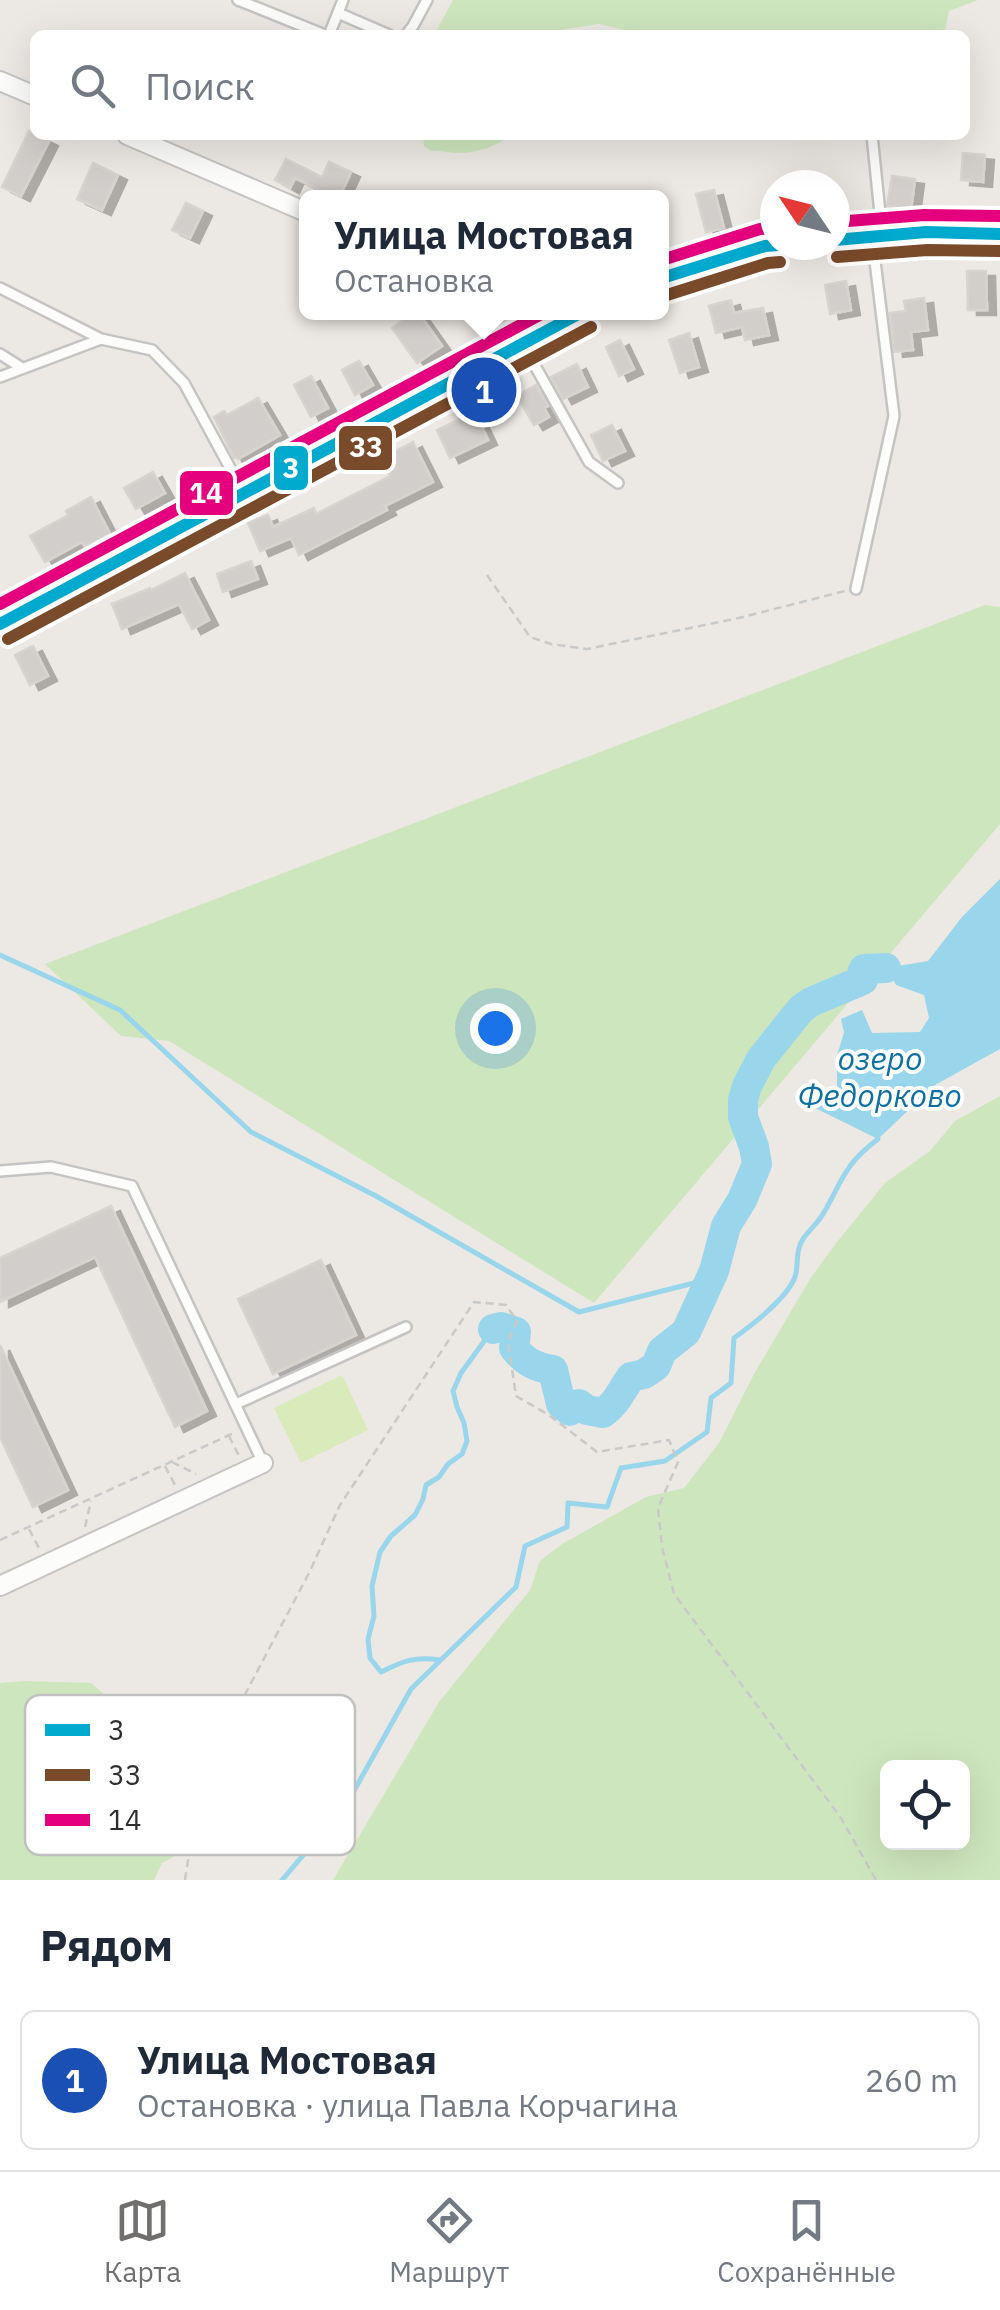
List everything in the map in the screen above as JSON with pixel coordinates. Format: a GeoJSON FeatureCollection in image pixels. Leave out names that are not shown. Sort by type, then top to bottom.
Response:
{"type":"FeatureCollection","features":[{"type":"Feature","properties":{"kind":"main road"},"geometry":{"type":"LineString","coordinates":[[850,239],[926,232],[1000,234]]}},
{"type":"Feature","properties":{"kind":"main road"},"geometry":{"type":"LineString","coordinates":[[669,276],[760,248]]}},
{"type":"Feature","properties":{"kind":"main road"},"geometry":{"type":"LineString","coordinates":[[0,624],[523,344],[557,320]]}},
{"type":"Feature","properties":{"kind":"street"},"geometry":{"type":"LineString","coordinates":[[0,81],[30,94]]}},
{"type":"Feature","properties":{"kind":"street"},"geometry":{"type":"LineString","coordinates":[[138,140],[299,209]]}},
{"type":"Feature","properties":{"kind":"street"},"geometry":{"type":"LineString","coordinates":[[0,1586],[263,1463]]}},
{"type":"Feature","properties":{"kind":"lane"},"geometry":{"type":"LineString","coordinates":[[238,0],[314,30]]}},
{"type":"Feature","properties":{"kind":"lane"},"geometry":{"type":"LineString","coordinates":[[330,30],[344,0]]}},
{"type":"Feature","properties":{"kind":"lane"},"geometry":{"type":"LineString","coordinates":[[410,30],[427,0]]}},
{"type":"Feature","properties":{"kind":"lane"},"geometry":{"type":"LineString","coordinates":[[338,13],[378,30]]}},
{"type":"Feature","properties":{"kind":"lane"},"geometry":{"type":"LineString","coordinates":[[856,589],[894,416],[872,140]]}},
{"type":"Feature","properties":{"kind":"lane"},"geometry":{"type":"LineString","coordinates":[[0,288],[101,339],[152,350],[184,383],[243,492]]}},
{"type":"Feature","properties":{"kind":"lane"},"geometry":{"type":"LineString","coordinates":[[0,376],[101,339]]}},
{"type":"Feature","properties":{"kind":"lane"},"geometry":{"type":"LineString","coordinates":[[523,344],[589,462],[618,483]]}},
{"type":"Feature","properties":{"kind":"lane"},"geometry":{"type":"LineString","coordinates":[[0,354],[22,368]]}},
{"type":"Feature","properties":{"kind":"lane"},"geometry":{"type":"LineString","coordinates":[[0,1170],[51,1167],[132,1186],[263,1463]]}},
{"type":"Feature","properties":{"kind":"lane"},"geometry":{"type":"LineString","coordinates":[[236,1404],[406,1327]]}},
{"type":"Feature","properties":{"kind":"path"},"geometry":{"type":"LineString","coordinates":[[487,575],[530,637],[586,648],[739,618],[856,589]]}},
{"type":"Feature","properties":{"kind":"path"},"geometry":{"type":"LineString","coordinates":[[244,1695],[309,1574],[340,1506],[474,1302],[506,1305],[517,1320],[508,1342],[516,1396],[598,1452],[669,1440],[678,1462],[658,1508],[662,1547],[674,1594],[840,1818],[876,1880]]}},
{"type":"Feature","properties":{"kind":"path"},"geometry":{"type":"LineString","coordinates":[[0,1540],[246,1427]]}},
{"type":"Feature","properties":{"kind":"path"},"geometry":{"type":"LineString","coordinates":[[229,1435],[239,1457]]}},
{"type":"Feature","properties":{"kind":"path"},"geometry":{"type":"LineString","coordinates":[[170,1462],[199,1476]]}},
{"type":"Feature","properties":{"kind":"path"},"geometry":{"type":"LineString","coordinates":[[164,1464],[175,1486]]}},
{"type":"Feature","properties":{"kind":"path"},"geometry":{"type":"LineString","coordinates":[[84,1529],[92,1498]]}},
{"type":"Feature","properties":{"kind":"path"},"geometry":{"type":"LineString","coordinates":[[28,1527],[39,1550]]}},
{"type":"Feature","properties":{"kind":"path"},"geometry":{"type":"LineString","coordinates":[[185,1880],[189,1855]]}},
{"type":"Feature","properties":{"kind":"green space"},"geometry":{"type":"Polygon","coordinates":[[[453,0],[978,0],[949,11],[945,30],[626,30],[599,24],[560,30],[437,30],[453,0]]]}},
{"type":"Feature","properties":{"kind":"green space"},"geometry":{"type":"Polygon","coordinates":[[[423,140],[504,140],[471,152],[431,151],[423,140]]]}},
{"type":"Feature","properties":{"kind":"green space"},"geometry":{"type":"Polygon","coordinates":[[[985,605],[1000,607],[1000,824],[594,1303],[169,1041],[121,1036],[45,964],[985,605]]]}},
{"type":"Feature","properties":{"kind":"green space"},"geometry":{"type":"Polygon","coordinates":[[[1000,1096],[1000,1880],[333,1880],[348,1855],[355,1855],[355,1843],[439,1702],[530,1590],[540,1561],[562,1544],[646,1497],[684,1488],[719,1443],[810,1279],[885,1183],[930,1151],[955,1121],[1000,1096]]]}},
{"type":"Feature","properties":{"kind":"green space"},"geometry":{"type":"Polygon","coordinates":[[[342,1375],[368,1430],[301,1463],[274,1408],[342,1375]]]}},
{"type":"Feature","properties":{"kind":"green space"},"geometry":{"type":"Polygon","coordinates":[[[0,1683],[91,1683],[105,1695],[25,1695],[25,1855],[177,1855],[162,1863],[154,1880],[0,1880],[0,1683]]]}},
{"type":"Feature","properties":{"kind":"water","name":"озеро Федорково"},"geometry":{"type":"Polygon","coordinates":[[[1000,879],[1000,1049],[935,1085],[878,1139],[815,1108],[837,1089],[837,1056],[844,1032],[841,1019],[862,1010],[872,1033],[920,1032],[929,1018],[924,995],[896,985],[886,968],[928,961],[962,917],[1000,879]]]}},
{"type":"Feature","properties":{"kind":"building"},"geometry":{"type":"Polygon","coordinates":[[[29,131],[30,140],[49,141],[21,196],[2,187],[29,131]]]}},
{"type":"Feature","properties":{"kind":"building"},"geometry":{"type":"Polygon","coordinates":[[[963,153],[985,155],[983,182],[961,180],[963,153]]]}},
{"type":"Feature","properties":{"kind":"building"},"geometry":{"type":"Polygon","coordinates":[[[286,159],[322,177],[329,162],[351,172],[343,190],[320,190],[295,178],[290,188],[275,180],[286,159]]]}},
{"type":"Feature","properties":{"kind":"building"},"geometry":{"type":"Polygon","coordinates":[[[93,163],[118,175],[102,210],[77,199],[93,163]]]}},
{"type":"Feature","properties":{"kind":"building"},"geometry":{"type":"Polygon","coordinates":[[[892,176],[915,179],[911,209],[887,206],[892,176]]]}},
{"type":"Feature","properties":{"kind":"building"},"geometry":{"type":"Polygon","coordinates":[[[714,190],[724,228],[706,232],[696,194],[714,190]]]}},
{"type":"Feature","properties":{"kind":"building"},"geometry":{"type":"Polygon","coordinates":[[[186,203],[203,211],[190,238],[172,230],[186,203]]]}},
{"type":"Feature","properties":{"kind":"building"},"geometry":{"type":"Polygon","coordinates":[[[967,271],[986,271],[987,310],[968,310],[967,271]]]}},
{"type":"Feature","properties":{"kind":"building"},"geometry":{"type":"Polygon","coordinates":[[[846,281],[851,310],[830,314],[825,285],[846,281]]]}},
{"type":"Feature","properties":{"kind":"building"},"geometry":{"type":"Polygon","coordinates":[[[924,298],[928,330],[911,332],[913,350],[894,352],[890,313],[906,311],[904,301],[924,298]]]}},
{"type":"Feature","properties":{"kind":"building"},"geometry":{"type":"Polygon","coordinates":[[[731,300],[734,313],[763,308],[769,335],[745,340],[742,327],[716,333],[709,306],[731,300]]]}},
{"type":"Feature","properties":{"kind":"building"},"geometry":{"type":"Polygon","coordinates":[[[403,320],[424,320],[442,346],[417,363],[392,328],[403,320]]]}},
{"type":"Feature","properties":{"kind":"building"},"geometry":{"type":"Polygon","coordinates":[[[689,333],[699,367],[680,373],[669,340],[689,333]]]}},
{"type":"Feature","properties":{"kind":"building"},"geometry":{"type":"Polygon","coordinates":[[[620,340],[634,369],[619,376],[606,347],[620,340]]]}},
{"type":"Feature","properties":{"kind":"building"},"geometry":{"type":"Polygon","coordinates":[[[359,361],[373,385],[355,395],[342,370],[359,361]]]}},
{"type":"Feature","properties":{"kind":"building"},"geometry":{"type":"Polygon","coordinates":[[[577,364],[588,387],[563,399],[551,377],[577,364]]]}},
{"type":"Feature","properties":{"kind":"building"},"geometry":{"type":"Polygon","coordinates":[[[311,376],[328,408],[311,417],[294,385],[311,376]]]}},
{"type":"Feature","properties":{"kind":"building"},"geometry":{"type":"Polygon","coordinates":[[[536,385],[548,406],[544,408],[549,417],[534,425],[517,396],[536,385]]]}},
{"type":"Feature","properties":{"kind":"building"},"geometry":{"type":"Polygon","coordinates":[[[258,398],[280,435],[234,458],[214,417],[224,411],[227,415],[258,398]]]}},
{"type":"Feature","properties":{"kind":"building"},"geometry":{"type":"Polygon","coordinates":[[[475,412],[488,440],[450,458],[437,430],[475,412]]]}},
{"type":"Feature","properties":{"kind":"building"},"geometry":{"type":"Polygon","coordinates":[[[612,425],[625,451],[603,461],[591,435],[612,425]]]}},
{"type":"Feature","properties":{"kind":"building"},"geometry":{"type":"Polygon","coordinates":[[[413,442],[433,482],[299,555],[291,538],[260,551],[248,523],[268,515],[273,527],[314,508],[316,514],[390,476],[381,459],[413,442]]]}},
{"type":"Feature","properties":{"kind":"building"},"geometry":{"type":"Polygon","coordinates":[[[153,472],[165,493],[136,509],[124,488],[153,472]]]}},
{"type":"Feature","properties":{"kind":"building"},"geometry":{"type":"Polygon","coordinates":[[[91,497],[110,534],[85,547],[82,542],[45,562],[30,536],[91,497]]]}},
{"type":"Feature","properties":{"kind":"building"},"geometry":{"type":"Polygon","coordinates":[[[251,561],[258,579],[223,592],[217,574],[251,561]]]}},
{"type":"Feature","properties":{"kind":"building"},"geometry":{"type":"Polygon","coordinates":[[[185,573],[209,620],[192,629],[179,604],[122,629],[112,604],[185,573]]]}},
{"type":"Feature","properties":{"kind":"building"},"geometry":{"type":"Polygon","coordinates":[[[33,646],[48,676],[30,685],[15,655],[33,646]]]}},
{"type":"Feature","properties":{"kind":"building"},"geometry":{"type":"Polygon","coordinates":[[[111,1206],[207,1411],[175,1427],[95,1257],[0,1302],[0,1258],[111,1206]]]}},
{"type":"Feature","properties":{"kind":"building"},"geometry":{"type":"Polygon","coordinates":[[[321,1260],[356,1335],[273,1374],[238,1299],[321,1260]]]}},
{"type":"Feature","properties":{"kind":"building"},"geometry":{"type":"Polygon","coordinates":[[[0,1345],[68,1490],[33,1507],[0,1437],[0,1345]]]}},
{"type":"Feature","properties":{"kind":"waterway"},"geometry":{"type":"LineString","coordinates":[[0,955],[120,1010],[251,1132],[376,1196],[579,1312],[710,1279]]}},
{"type":"Feature","properties":{"kind":"waterway"},"geometry":{"type":"LineString","coordinates":[[493,1329],[501,1327],[516,1332],[514,1348],[518,1353],[531,1363],[553,1370],[561,1404],[570,1411],[579,1404],[603,1413],[631,1377],[656,1366],[662,1351],[686,1332],[714,1271],[726,1226],[757,1164],[743,1117],[743,1100],[761,1059],[801,1009],[863,980],[864,969],[886,968]]}},
{"type":"Feature","properties":{"kind":"waterway"},"geometry":{"type":"LineString","coordinates":[[355,1789],[411,1689],[516,1587],[525,1546],[567,1527],[568,1503],[607,1507],[621,1468],[665,1461],[707,1432],[711,1398],[731,1383],[734,1338],[785,1294],[795,1277],[803,1239],[821,1217],[851,1165],[878,1139]]}},
{"type":"Feature","properties":{"kind":"waterway"},"geometry":{"type":"LineString","coordinates":[[440,1660],[409,1660],[381,1672],[370,1658],[368,1639],[374,1616],[372,1586],[380,1552],[391,1536],[415,1515],[426,1485],[462,1454],[467,1441],[453,1391],[461,1373],[493,1329]]}},
{"type":"Feature","properties":{"kind":"waterway"},"geometry":{"type":"LineString","coordinates":[[282,1880],[303,1855]]}},
{"type":"Feature","properties":{"kind":"transit line","name":"14"},"geometry":{"type":"LineString","coordinates":[[850,221],[924,215],[1000,216]]}},
{"type":"Feature","properties":{"kind":"transit line","name":"14"},"geometry":{"type":"LineString","coordinates":[[669,258],[760,229]]}},
{"type":"Feature","properties":{"kind":"transit line","name":"3"},"geometry":{"type":"LineString","coordinates":[[850,239],[926,232],[1000,234]]}},
{"type":"Feature","properties":{"kind":"transit line","name":"3"},"geometry":{"type":"LineString","coordinates":[[669,276],[760,248]]}},
{"type":"Feature","properties":{"kind":"transit line","name":"33"},"geometry":{"type":"LineString","coordinates":[[850,256],[927,250],[1000,251]]}},
{"type":"Feature","properties":{"kind":"transit line","name":"33"},"geometry":{"type":"LineString","coordinates":[[669,294],[780,262]]}},
{"type":"Feature","properties":{"kind":"transit line","name":"14"},"geometry":{"type":"LineString","coordinates":[[0,604],[530,320]]}},
{"type":"Feature","properties":{"kind":"transit line","name":"3"},"geometry":{"type":"LineString","coordinates":[[0,624],[567,320]]}},
{"type":"Feature","properties":{"kind":"transit line","name":"33"},"geometry":{"type":"LineString","coordinates":[[8,639],[591,327]]}},
{"type":"Feature","properties":{"kind":"place","name":"Улица Мостовая"},"geometry":{"type":"Point","coordinates":[484,390]}}]}
